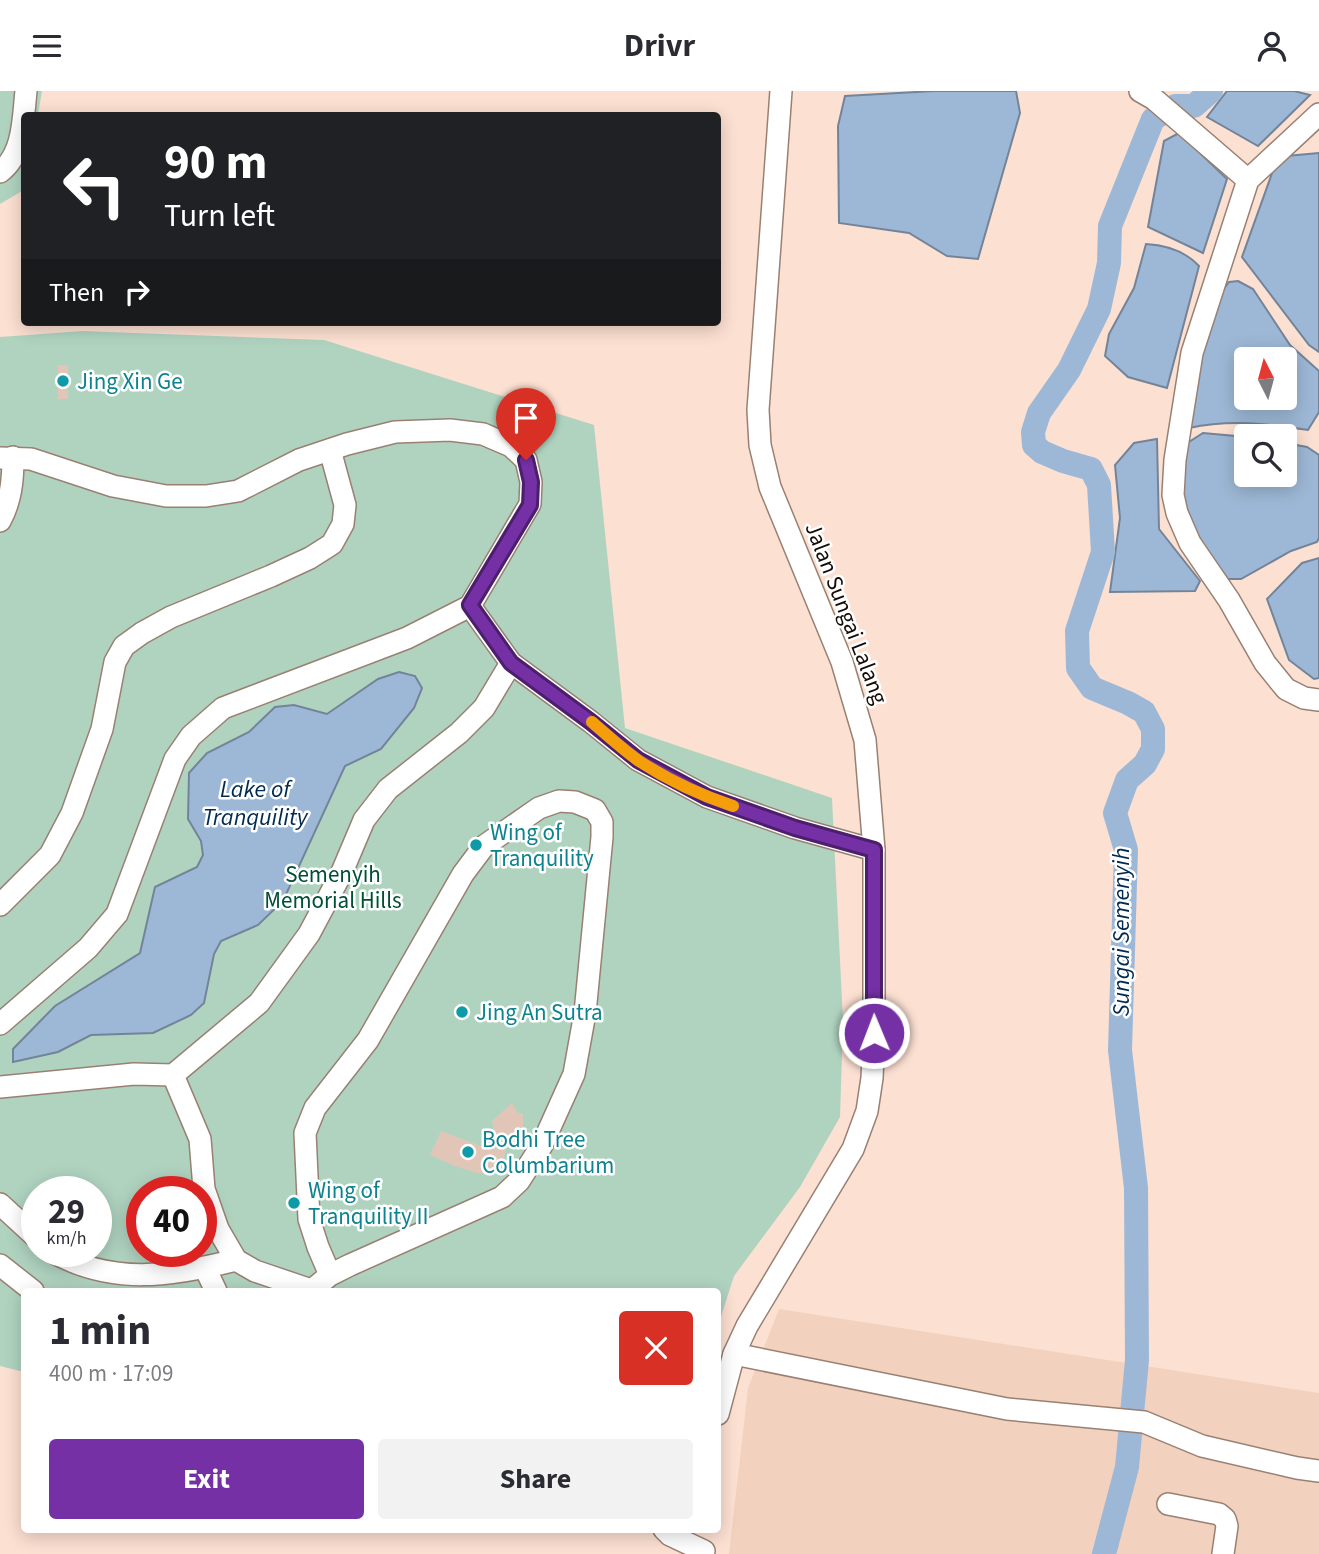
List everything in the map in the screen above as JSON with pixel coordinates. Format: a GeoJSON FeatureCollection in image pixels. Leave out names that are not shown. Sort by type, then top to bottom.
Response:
{"type":"FeatureCollection","features":[{"type":"Feature","properties":{"kind":"street"},"geometry":{"type":"LineString","coordinates":[[23,112],[26,91]]}},
{"type":"Feature","properties":{"kind":"street","name":"Jalan Sungai Lalang"},"geometry":{"type":"LineString","coordinates":[[721,1403],[734,1354],[761,1300],[853,1149],[867,1111],[872,1078],[874,850],[865,740],[842,662],[770,487],[760,445],[758,410],[781,91]]}},
{"type":"Feature","properties":{"kind":"street"},"geometry":{"type":"LineString","coordinates":[[1147,95],[1248,180]]}},
{"type":"Feature","properties":{"kind":"street"},"geometry":{"type":"LineString","coordinates":[[1319,114],[1248,180],[1192,353],[1175,460],[1173,495],[1177,513],[1190,543],[1229,600],[1265,663],[1286,689],[1304,698],[1319,700]]}},
{"type":"Feature","properties":{"kind":"street"},"geometry":{"type":"LineString","coordinates":[[0,172],[8,166],[19,144],[21,129]]}},
{"type":"Feature","properties":{"kind":"street"},"geometry":{"type":"LineString","coordinates":[[0,521],[13,481],[7,458],[31,459],[113,486],[166,496],[206,496],[238,491],[299,460],[395,432],[450,430],[483,434],[511,446],[526,460],[531,482],[530,505],[470,605],[407,638],[223,708],[191,736],[175,759],[117,913],[88,948],[0,1024]]}},
{"type":"Feature","properties":{"kind":"street"},"geometry":{"type":"LineString","coordinates":[[0,905],[50,855],[72,813],[102,729],[115,662],[124,646],[171,617],[271,576],[310,558],[332,544],[342,524],[345,505],[330,450]]}},
{"type":"Feature","properties":{"kind":"street"},"geometry":{"type":"LineString","coordinates":[[470,605],[511,663],[638,760],[707,797],[795,828],[874,850]]}},
{"type":"Feature","properties":{"kind":"street"},"geometry":{"type":"LineString","coordinates":[[0,1087],[134,1074],[173,1075],[259,1003],[309,934],[342,872],[364,820],[388,789],[459,733],[484,708],[511,663]]}},
{"type":"Feature","properties":{"kind":"street"},"geometry":{"type":"LineString","coordinates":[[316,1288],[330,1275],[502,1197],[519,1181],[542,1145],[574,1075],[585,1013],[602,837],[602,822],[595,810],[575,802],[559,801],[539,807],[484,846],[463,874],[368,1040],[315,1108],[305,1133],[309,1219],[330,1275]]}},
{"type":"Feature","properties":{"kind":"street"},"geometry":{"type":"LineString","coordinates":[[173,1075],[200,1139],[204,1189],[218,1229],[236,1260],[275,1285],[294,1288]]}},
{"type":"Feature","properties":{"kind":"street"},"geometry":{"type":"LineString","coordinates":[[0,1204],[21,1223]]}},
{"type":"Feature","properties":{"kind":"street"},"geometry":{"type":"LineString","coordinates":[[88,1267],[129,1276],[205,1268],[236,1260]]}},
{"type":"Feature","properties":{"kind":"street"},"geometry":{"type":"LineString","coordinates":[[0,1265],[29,1288]]}},
{"type":"Feature","properties":{"kind":"street"},"geometry":{"type":"LineString","coordinates":[[205,1268],[215,1288]]}},
{"type":"Feature","properties":{"kind":"street"},"geometry":{"type":"LineString","coordinates":[[734,1354],[1007,1409],[1144,1422],[1202,1446],[1319,1471]]}},
{"type":"Feature","properties":{"kind":"street"},"geometry":{"type":"LineString","coordinates":[[1168,1504],[1219,1514],[1226,1519],[1223,1554]]}},
{"type":"Feature","properties":{"kind":"street"},"geometry":{"type":"LineString","coordinates":[[668,1533],[704,1553],[704,1533]]}},
{"type":"Feature","properties":{"kind":"shaded area"},"geometry":{"type":"Polygon","coordinates":[[[779,1309],[1319,1393],[1319,1554],[729,1554],[748,1388],[779,1309]]]}},
{"type":"Feature","properties":{"kind":"green space"},"geometry":{"type":"Polygon","coordinates":[[[0,91],[42,91],[38,112],[21,112],[21,192],[0,204],[0,91]]]}},
{"type":"Feature","properties":{"kind":"green space","name":"Semenyih Memorial Hills"},"geometry":{"type":"Polygon","coordinates":[[[82,331],[324,340],[594,425],[625,728],[832,798],[843,1021],[840,1117],[800,1187],[734,1276],[721,1317],[721,1288],[21,1288],[21,1371],[0,1366],[0,337],[82,331]]]}},
{"type":"Feature","properties":{"kind":"water"},"geometry":{"type":"Polygon","coordinates":[[[934,91],[1016,91],[1020,113],[978,259],[947,256],[909,233],[839,223],[838,126],[845,96],[934,91]]]}},
{"type":"Feature","properties":{"kind":"water"},"geometry":{"type":"Polygon","coordinates":[[[1227,91],[1294,91],[1310,95],[1258,146],[1207,117],[1227,91]]]}},
{"type":"Feature","properties":{"kind":"water"},"geometry":{"type":"Polygon","coordinates":[[[1179,133],[1227,179],[1203,253],[1148,227],[1164,141],[1179,133]]]}},
{"type":"Feature","properties":{"kind":"water"},"geometry":{"type":"Polygon","coordinates":[[[1319,153],[1319,352],[1309,345],[1242,257],[1276,162],[1286,156],[1319,153]]]}},
{"type":"Feature","properties":{"kind":"water"},"geometry":{"type":"Polygon","coordinates":[[[1146,244],[1174,250],[1199,266],[1167,388],[1128,377],[1105,356],[1109,334],[1134,288],[1146,244]]]}},
{"type":"Feature","properties":{"kind":"water"},"geometry":{"type":"Polygon","coordinates":[[[1238,281],[1253,289],[1292,347],[1234,347],[1234,410],[1297,410],[1297,351],[1319,371],[1319,412],[1308,430],[1297,429],[1297,424],[1234,423],[1189,428],[1194,370],[1220,294],[1229,282],[1238,281]]]}},
{"type":"Feature","properties":{"kind":"water"},"geometry":{"type":"Polygon","coordinates":[[[1203,433],[1234,436],[1234,487],[1297,487],[1297,445],[1307,447],[1319,455],[1317,542],[1291,551],[1241,579],[1228,579],[1182,517],[1179,459],[1189,442],[1203,433]]]}},
{"type":"Feature","properties":{"kind":"water"},"geometry":{"type":"Polygon","coordinates":[[[1157,439],[1159,529],[1200,581],[1195,591],[1110,592],[1120,518],[1115,465],[1134,443],[1157,439]]]}},
{"type":"Feature","properties":{"kind":"water"},"geometry":{"type":"Polygon","coordinates":[[[1319,558],[1319,678],[1314,679],[1289,660],[1267,599],[1302,563],[1319,558]]]}},
{"type":"Feature","properties":{"kind":"water","name":"Lake of Tranquility"},"geometry":{"type":"Polygon","coordinates":[[[399,672],[415,676],[422,688],[414,708],[381,749],[345,766],[283,901],[258,925],[221,941],[214,954],[204,1003],[191,1015],[153,1033],[91,1035],[58,1052],[13,1062],[13,1049],[55,1006],[140,953],[155,887],[197,867],[203,855],[201,841],[188,819],[189,773],[207,753],[249,732],[275,707],[294,705],[327,714],[378,679],[399,672]]]}},
{"type":"Feature","properties":{"kind":"building","name":"Jing Xin Ge"},"geometry":{"type":"Polygon","coordinates":[[[58,365],[68,365],[68,399],[58,399],[58,365]]]}},
{"type":"Feature","properties":{"kind":"building","name":"Bodhi Tree Columbarium"},"geometry":{"type":"Polygon","coordinates":[[[512,1103],[518,1113],[523,1113],[523,1132],[514,1147],[507,1141],[501,1174],[478,1173],[430,1155],[441,1131],[481,1146],[499,1149],[492,1121],[512,1103]]]}},
{"type":"Feature","properties":{"kind":"waterway","name":"Sungai Semenyih"},"geometry":{"type":"LineString","coordinates":[[1104,1554],[1127,1467],[1137,1360],[1136,1188],[1120,1050],[1126,850],[1115,813],[1127,780],[1145,764],[1153,749],[1153,729],[1144,712],[1092,688],[1078,668],[1077,631],[1103,552],[1099,485],[1091,469],[1042,452],[1034,445],[1033,432],[1039,413],[1069,370],[1099,309],[1109,263],[1110,226],[1153,119],[1175,106],[1194,106],[1211,91]]}},
{"type":"Feature","properties":{"kind":"slow traffic"},"geometry":{"type":"LineString","coordinates":[[592,722],[638,760],[682,785],[733,806]]}},
{"type":"Feature","properties":{"kind":"place","name":"Jing Xin Ge"},"geometry":{"type":"Point","coordinates":[63,381]}},
{"type":"Feature","properties":{"kind":"place","name":"Wing of Tranquility"},"geometry":{"type":"Point","coordinates":[476,845]}},
{"type":"Feature","properties":{"kind":"place","name":"Jing An Sutra"},"geometry":{"type":"Point","coordinates":[462,1012]}},
{"type":"Feature","properties":{"kind":"place","name":"Bodhi Tree Columbarium"},"geometry":{"type":"Point","coordinates":[468,1152]}},
{"type":"Feature","properties":{"kind":"place","name":"Wing of Tranquility II"},"geometry":{"type":"Point","coordinates":[294,1203]}},
{"type":"Feature","properties":{"kind":"route"},"geometry":{"type":"LineString","coordinates":[[526,460],[531,482],[530,505],[470,605],[511,663],[638,760],[707,797],[795,828],[874,850],[874,1033]]}}]}
